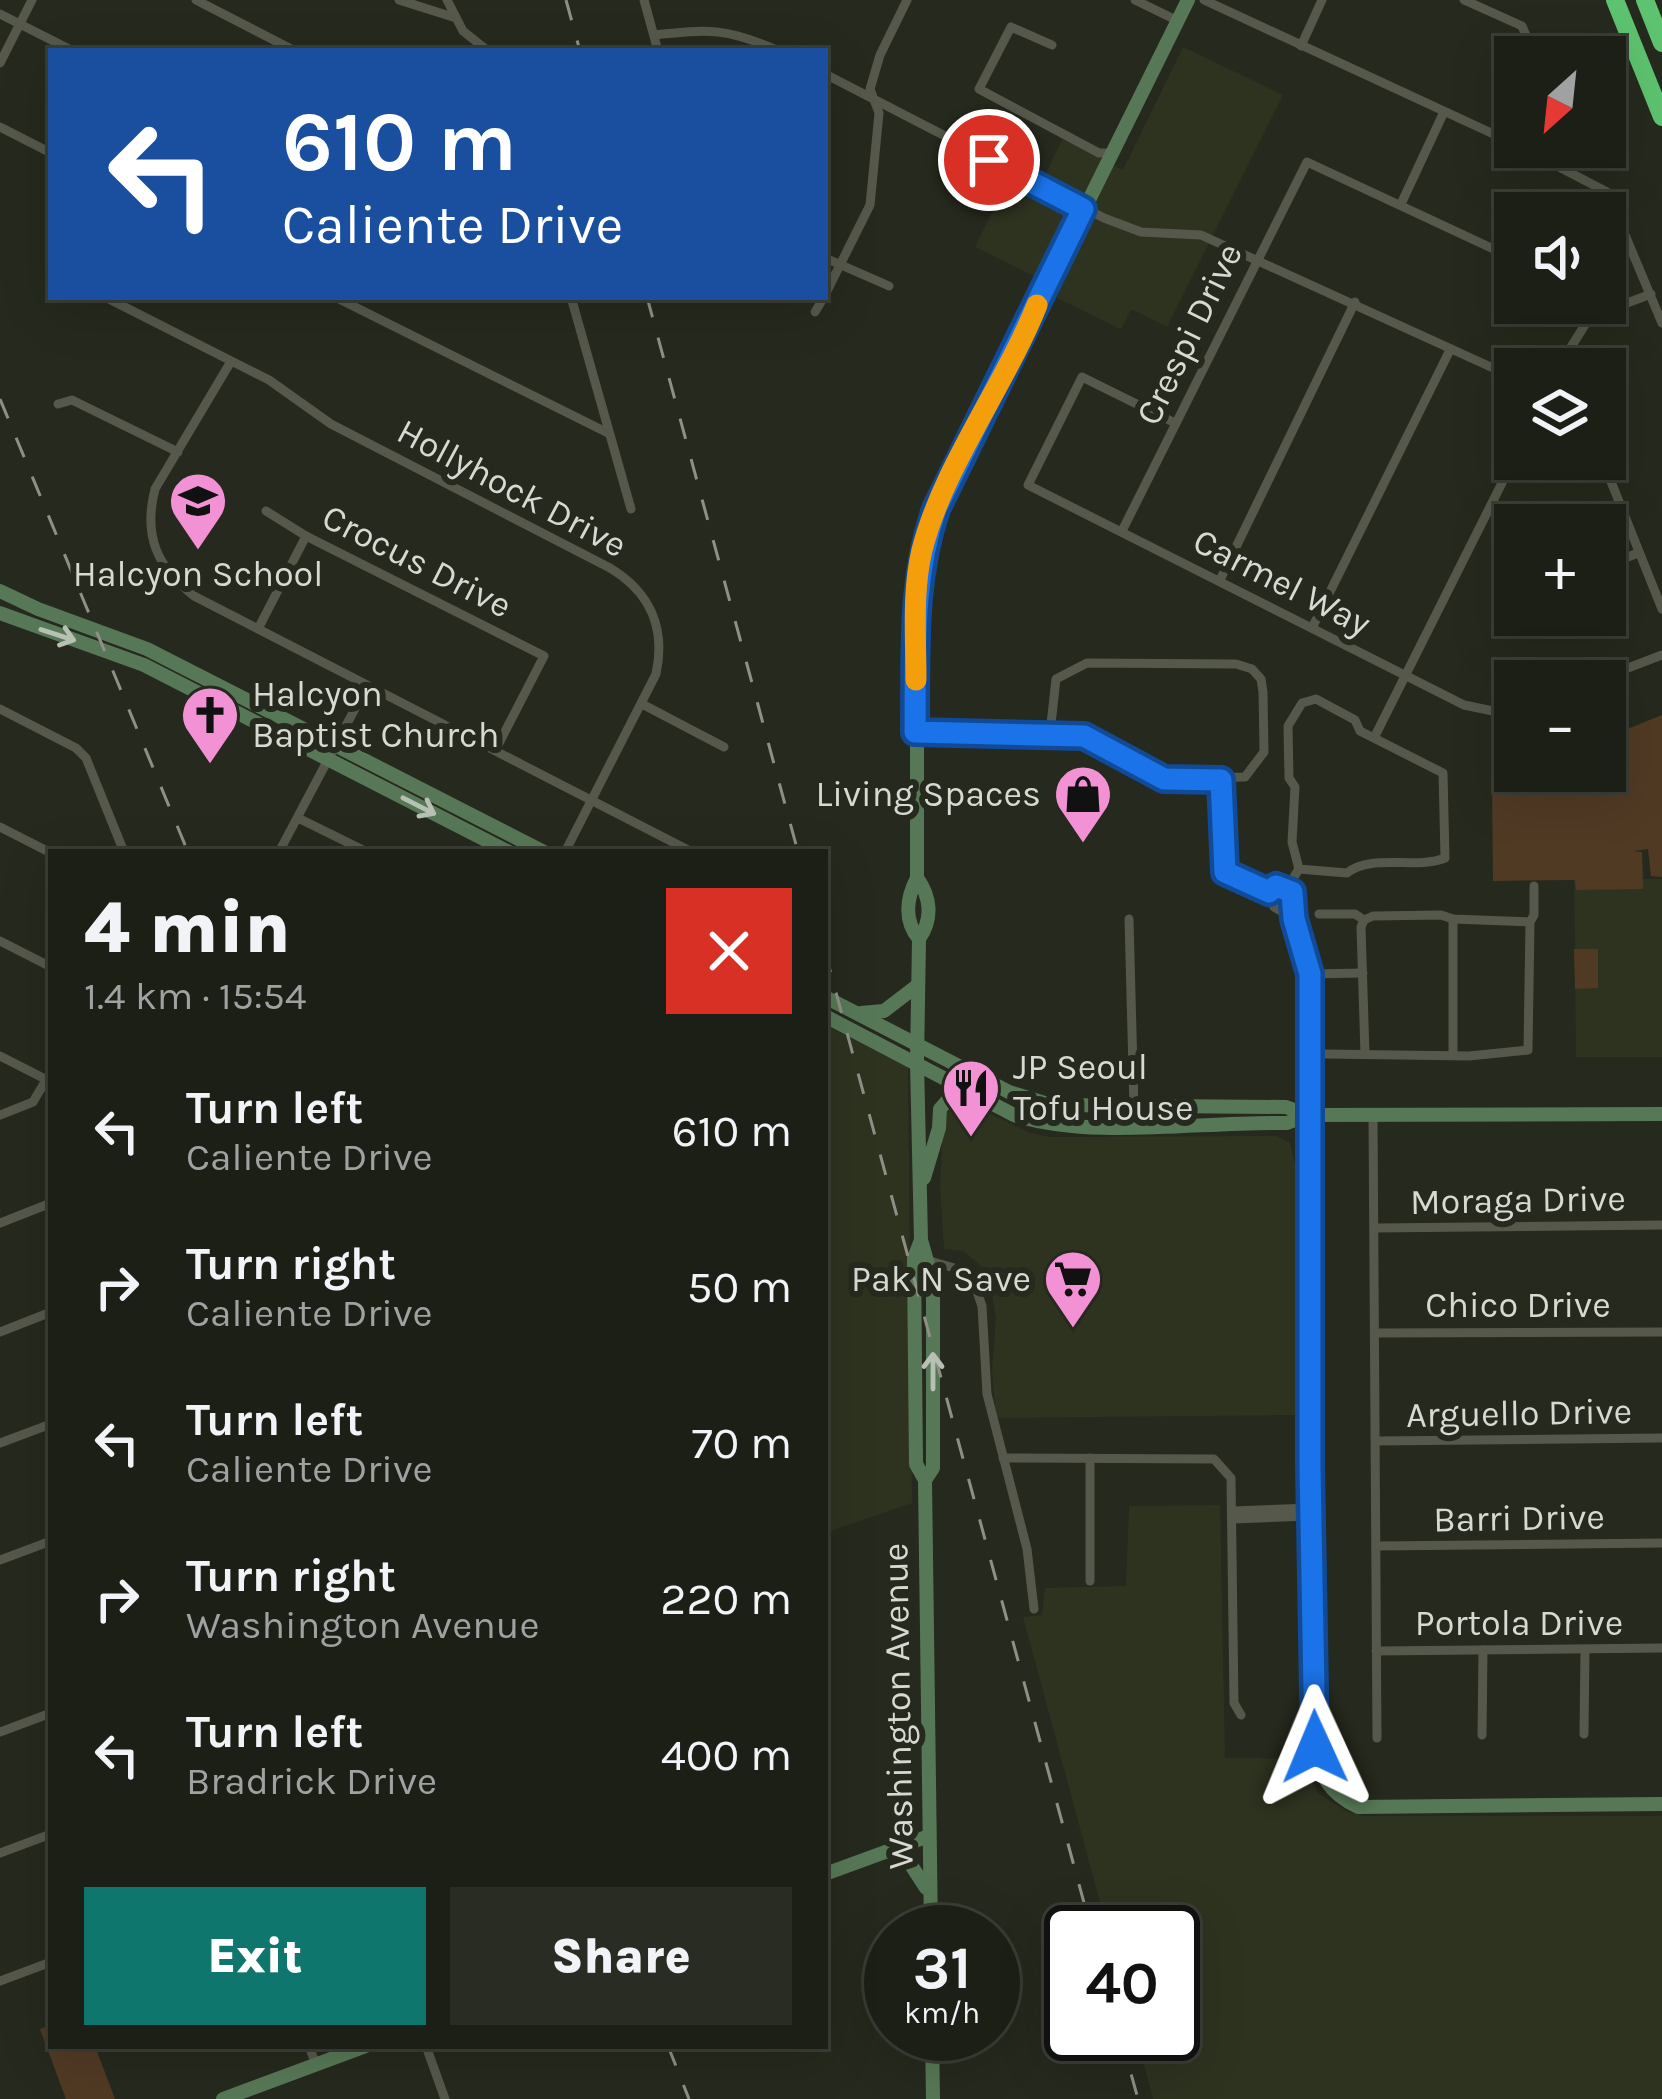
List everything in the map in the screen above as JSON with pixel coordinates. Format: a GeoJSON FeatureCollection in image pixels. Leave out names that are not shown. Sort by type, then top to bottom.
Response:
{"type":"FeatureCollection","features":[{"type":"Feature","properties":{"kind":"highway"},"geometry":{"type":"LineString","coordinates":[[1615,0],[1662,117]]}},
{"type":"Feature","properties":{"kind":"highway"},"geometry":{"type":"LineString","coordinates":[[1646,0],[1662,43]]}},
{"type":"Feature","properties":{"kind":"main road","name":"Washington Avenue"},"geometry":{"type":"LineString","coordinates":[[925,1480],[933,1468],[933,1282],[921,1240],[916,1062],[919,939],[928,927],[928,893],[916,878],[915,623],[923,548],[936,509],[1188,0]]}},
{"type":"Feature","properties":{"kind":"main road"},"geometry":{"type":"LineString","coordinates":[[0,591],[147,649],[538,849]]}},
{"type":"Feature","properties":{"kind":"main road"},"geometry":{"type":"LineString","coordinates":[[0,613],[144,664],[503,849]]}},
{"type":"Feature","properties":{"kind":"main road"},"geometry":{"type":"LineString","coordinates":[[190,688],[221,686]]}},
{"type":"Feature","properties":{"kind":"main road"},"geometry":{"type":"LineString","coordinates":[[856,1012],[884,1012],[918,985]]}},
{"type":"Feature","properties":{"kind":"main road"},"geometry":{"type":"LineString","coordinates":[[828,998],[1022,1097],[1070,1107],[1286,1107],[1308,1115],[1662,1114]]}},
{"type":"Feature","properties":{"kind":"main road"},"geometry":{"type":"LineString","coordinates":[[828,1018],[1013,1115]]}},
{"type":"Feature","properties":{"kind":"main road"},"geometry":{"type":"LineString","coordinates":[[920,1192],[940,1109],[947,1101],[974,1102],[1072,1126],[1287,1124],[1308,1115]]}},
{"type":"Feature","properties":{"kind":"main road"},"geometry":{"type":"LineString","coordinates":[[1308,1115],[1315,1747],[1320,1774],[1336,1797],[1358,1807],[1662,1804]]}},
{"type":"Feature","properties":{"kind":"main road","name":"Washington Avenue"},"geometry":{"type":"LineString","coordinates":[[921,1240],[914,1258],[916,1464],[925,1480],[931,1905]]}},
{"type":"Feature","properties":{"kind":"main road"},"geometry":{"type":"LineString","coordinates":[[828,1873],[928,1836]]}},
{"type":"Feature","properties":{"kind":"main road"},"geometry":{"type":"LineString","coordinates":[[888,1850],[921,1875],[931,1900]]}},
{"type":"Feature","properties":{"kind":"main road"},"geometry":{"type":"LineString","coordinates":[[223,2099],[358,2049]]}},
{"type":"Feature","properties":{"kind":"main road"},"geometry":{"type":"LineString","coordinates":[[932,2061],[933,2099]]}},
{"type":"Feature","properties":{"kind":"street"},"geometry":{"type":"LineString","coordinates":[[0,63],[32,0]]}},
{"type":"Feature","properties":{"kind":"street"},"geometry":{"type":"LineString","coordinates":[[196,0],[288,48]]}},
{"type":"Feature","properties":{"kind":"street"},"geometry":{"type":"LineString","coordinates":[[399,0],[453,17]]}},
{"type":"Feature","properties":{"kind":"street"},"geometry":{"type":"LineString","coordinates":[[447,0],[453,17],[485,48]]}},
{"type":"Feature","properties":{"kind":"street"},"geometry":{"type":"LineString","coordinates":[[644,0],[657,48]]}},
{"type":"Feature","properties":{"kind":"street"},"geometry":{"type":"LineString","coordinates":[[828,289],[874,189],[879,113],[870,89],[880,55],[907,0]]}},
{"type":"Feature","properties":{"kind":"street"},"geometry":{"type":"LineString","coordinates":[[1135,0],[1178,21]]}},
{"type":"Feature","properties":{"kind":"street"},"geometry":{"type":"LineString","coordinates":[[1204,0],[1494,135]]}},
{"type":"Feature","properties":{"kind":"street"},"geometry":{"type":"LineString","coordinates":[[1301,46],[1322,0]]}},
{"type":"Feature","properties":{"kind":"street"},"geometry":{"type":"LineString","coordinates":[[1465,0],[1522,26],[1526,36]]}},
{"type":"Feature","properties":{"kind":"street"},"geometry":{"type":"LineString","coordinates":[[0,14],[68,48]]}},
{"type":"Feature","properties":{"kind":"street"},"geometry":{"type":"LineString","coordinates":[[1052,45],[1011,27],[980,88],[1099,152],[1112,153]]}},
{"type":"Feature","properties":{"kind":"street"},"geometry":{"type":"LineString","coordinates":[[654,35],[703,29],[737,32],[772,48]]}},
{"type":"Feature","properties":{"kind":"street"},"geometry":{"type":"LineString","coordinates":[[828,76],[1083,209],[1141,232],[1202,235],[1494,369]]}},
{"type":"Feature","properties":{"kind":"street"},"geometry":{"type":"LineString","coordinates":[[1443,113],[1401,204],[1494,249]]}},
{"type":"Feature","properties":{"kind":"street"},"geometry":{"type":"LineString","coordinates":[[0,127],[48,151]]}},
{"type":"Feature","properties":{"kind":"street","name":"Crespi Drive"},"geometry":{"type":"LineString","coordinates":[[1122,531],[1307,162],[1401,204]]}},
{"type":"Feature","properties":{"kind":"street"},"geometry":{"type":"LineString","coordinates":[[1569,168],[1607,192],[1662,322]]}},
{"type":"Feature","properties":{"kind":"street"},"geometry":{"type":"LineString","coordinates":[[828,260],[889,286]]}},
{"type":"Feature","properties":{"kind":"street"},"geometry":{"type":"LineString","coordinates":[[1626,303],[1651,294]]}},
{"type":"Feature","properties":{"kind":"street","name":"Hollyhock Drive"},"geometry":{"type":"LineString","coordinates":[[111,300],[285,389],[331,424],[624,576],[648,602],[661,641],[656,674],[567,849]]}},
{"type":"Feature","properties":{"kind":"street"},"geometry":{"type":"LineString","coordinates":[[341,300],[608,433]]}},
{"type":"Feature","properties":{"kind":"street"},"geometry":{"type":"LineString","coordinates":[[571,300],[631,509]]}},
{"type":"Feature","properties":{"kind":"street"},"geometry":{"type":"LineString","coordinates":[[815,312],[822,300]]}},
{"type":"Feature","properties":{"kind":"street"},"geometry":{"type":"LineString","coordinates":[[1220,580],[1355,302]]}},
{"type":"Feature","properties":{"kind":"street"},"geometry":{"type":"LineString","coordinates":[[1312,628],[1450,350]]}},
{"type":"Feature","properties":{"kind":"street"},"geometry":{"type":"LineString","coordinates":[[230,363],[155,489],[150,509],[153,547],[162,566],[194,596],[686,849]]}},
{"type":"Feature","properties":{"kind":"street","name":"Carmel Way"},"geometry":{"type":"LineString","coordinates":[[1175,423],[1082,377],[1028,485],[1406,677],[1464,705],[1494,711]]}},
{"type":"Feature","properties":{"kind":"street"},"geometry":{"type":"LineString","coordinates":[[58,404],[72,400],[178,452]]}},
{"type":"Feature","properties":{"kind":"street"},"geometry":{"type":"LineString","coordinates":[[1374,738],[1504,480]]}},
{"type":"Feature","properties":{"kind":"street"},"geometry":{"type":"LineString","coordinates":[[1610,480],[1662,609]]}},
{"type":"Feature","properties":{"kind":"street","name":"Crocus Drive"},"geometry":{"type":"LineString","coordinates":[[266,512],[544,656],[496,749]]}},
{"type":"Feature","properties":{"kind":"street"},"geometry":{"type":"LineString","coordinates":[[259,627],[306,536]]}},
{"type":"Feature","properties":{"kind":"street"},"geometry":{"type":"LineString","coordinates":[[1626,558],[1638,553]]}},
{"type":"Feature","properties":{"kind":"street"},"geometry":{"type":"LineString","coordinates":[[1626,669],[1662,655]]}},
{"type":"Feature","properties":{"kind":"street"},"geometry":{"type":"LineString","coordinates":[[915,732],[1084,736],[1164,779],[1244,777],[1264,752],[1261,679],[1252,669],[1237,664],[1087,663],[1056,679],[1050,733]]}},
{"type":"Feature","properties":{"kind":"street"},"geometry":{"type":"LineString","coordinates":[[281,849],[367,686]]}},
{"type":"Feature","properties":{"kind":"street"},"geometry":{"type":"LineString","coordinates":[[1287,888],[1299,868],[1292,842],[1295,787],[1289,778],[1288,726],[1302,703],[1316,699],[1355,720],[1360,730],[1443,773],[1444,858],[1430,864],[1358,865],[1347,873],[1299,868]]}},
{"type":"Feature","properties":{"kind":"street"},"geometry":{"type":"LineString","coordinates":[[642,704],[724,747]]}},
{"type":"Feature","properties":{"kind":"street"},"geometry":{"type":"LineString","coordinates":[[0,709],[86,758],[123,849]]}},
{"type":"Feature","properties":{"kind":"street"},"geometry":{"type":"LineString","coordinates":[[1221,780],[1225,872],[1269,892],[1274,907],[1294,919]]}},
{"type":"Feature","properties":{"kind":"street"},"geometry":{"type":"LineString","coordinates":[[298,818],[361,849]]}},
{"type":"Feature","properties":{"kind":"street"},"geometry":{"type":"LineString","coordinates":[[0,827],[48,851]]}},
{"type":"Feature","properties":{"kind":"street"},"geometry":{"type":"LineString","coordinates":[[1269,892],[1276,886],[1292,892],[1294,919],[1310,974],[1308,1115]]}},
{"type":"Feature","properties":{"kind":"street"},"geometry":{"type":"LineString","coordinates":[[1326,1054],[1528,1050],[1529,922],[1534,915],[1534,886]]}},
{"type":"Feature","properties":{"kind":"street"},"geometry":{"type":"LineString","coordinates":[[1319,914],[1355,914],[1364,920]]}},
{"type":"Feature","properties":{"kind":"street"},"geometry":{"type":"LineString","coordinates":[[1364,920],[1441,914],[1453,919],[1529,922]]}},
{"type":"Feature","properties":{"kind":"street"},"geometry":{"type":"LineString","coordinates":[[1129,919],[1134,1108]]}},
{"type":"Feature","properties":{"kind":"street"},"geometry":{"type":"LineString","coordinates":[[1453,919],[1453,1055]]}},
{"type":"Feature","properties":{"kind":"street"},"geometry":{"type":"LineString","coordinates":[[1364,920],[1365,1054]]}},
{"type":"Feature","properties":{"kind":"street"},"geometry":{"type":"LineString","coordinates":[[0,941],[48,965]]}},
{"type":"Feature","properties":{"kind":"street"},"geometry":{"type":"LineString","coordinates":[[1310,974],[1363,974]]}},
{"type":"Feature","properties":{"kind":"street"},"geometry":{"type":"LineString","coordinates":[[0,1056],[48,1080]]}},
{"type":"Feature","properties":{"kind":"street"},"geometry":{"type":"LineString","coordinates":[[0,1115],[33,1102],[48,1082]]}},
{"type":"Feature","properties":{"kind":"street"},"geometry":{"type":"LineString","coordinates":[[1373,1115],[1377,1738]]}},
{"type":"Feature","properties":{"kind":"street"},"geometry":{"type":"LineString","coordinates":[[0,1223],[48,1204]]}},
{"type":"Feature","properties":{"kind":"street","name":"Moraga Drive"},"geometry":{"type":"LineString","coordinates":[[1375,1228],[1662,1225]]}},
{"type":"Feature","properties":{"kind":"street"},"geometry":{"type":"LineString","coordinates":[[914,1272],[930,1261],[961,1270],[973,1280],[982,1306],[987,1394],[1027,1549],[1034,1609]]}},
{"type":"Feature","properties":{"kind":"street"},"geometry":{"type":"LineString","coordinates":[[0,1331],[48,1313]]}},
{"type":"Feature","properties":{"kind":"street","name":"Chico Drive"},"geometry":{"type":"LineString","coordinates":[[1375,1334],[1662,1332]]}},
{"type":"Feature","properties":{"kind":"street"},"geometry":{"type":"LineString","coordinates":[[0,1443],[48,1425]]}},
{"type":"Feature","properties":{"kind":"street","name":"Arguello Drive"},"geometry":{"type":"LineString","coordinates":[[1376,1441],[1662,1438]]}},
{"type":"Feature","properties":{"kind":"street"},"geometry":{"type":"LineString","coordinates":[[1004,1458],[1214,1459],[1231,1478],[1234,1703],[1241,1715]]}},
{"type":"Feature","properties":{"kind":"street"},"geometry":{"type":"LineString","coordinates":[[1090,1458],[1090,1581]]}},
{"type":"Feature","properties":{"kind":"street"},"geometry":{"type":"LineString","coordinates":[[1233,1515],[1311,1512]]}},
{"type":"Feature","properties":{"kind":"street"},"geometry":{"type":"LineString","coordinates":[[0,1560],[48,1542]]}},
{"type":"Feature","properties":{"kind":"street","name":"Barri Drive"},"geometry":{"type":"LineString","coordinates":[[1376,1546],[1662,1543]]}},
{"type":"Feature","properties":{"kind":"street","name":"Portola Drive"},"geometry":{"type":"LineString","coordinates":[[1376,1651],[1662,1648]]}},
{"type":"Feature","properties":{"kind":"street"},"geometry":{"type":"LineString","coordinates":[[1584,1734],[1586,1649]]}},
{"type":"Feature","properties":{"kind":"street"},"geometry":{"type":"LineString","coordinates":[[1482,1735],[1483,1650]]}},
{"type":"Feature","properties":{"kind":"street"},"geometry":{"type":"LineString","coordinates":[[0,1732],[48,1714]]}},
{"type":"Feature","properties":{"kind":"street"},"geometry":{"type":"LineString","coordinates":[[0,1853],[48,1835]]}},
{"type":"Feature","properties":{"kind":"street"},"geometry":{"type":"LineString","coordinates":[[0,1981],[48,1963]]}},
{"type":"Feature","properties":{"kind":"street"},"geometry":{"type":"LineString","coordinates":[[310,2049],[316,2065]]}},
{"type":"Feature","properties":{"kind":"street"},"geometry":{"type":"LineString","coordinates":[[427,2049],[446,2099]]}},
{"type":"Feature","properties":{"kind":"shaded area"},"geometry":{"type":"Polygon","coordinates":[[[1183,47],[1283,95],[1167,327],[1131,309],[1121,329],[1057,298],[1060,289],[975,247],[1016,164],[1043,179],[1063,138],[1123,170],[1183,47]]]}},
{"type":"Feature","properties":{"kind":"shaded area"},"geometry":{"type":"Polygon","coordinates":[[[1662,715],[1662,877],[1651,876],[1648,849],[1633,851],[1642,852],[1643,889],[1576,890],[1575,880],[1493,881],[1492,782],[1494,792],[1626,792],[1626,730],[1662,715]]]}},
{"type":"Feature","properties":{"kind":"shaded area"},"geometry":{"type":"Polygon","coordinates":[[[1642,852],[1643,879],[1662,879],[1662,1057],[1576,1057],[1574,853],[1642,852]]]}},
{"type":"Feature","properties":{"kind":"shaded area"},"geometry":{"type":"Polygon","coordinates":[[[1574,949],[1598,949],[1598,988],[1575,989],[1574,949]]]}},
{"type":"Feature","properties":{"kind":"shaded area"},"geometry":{"type":"Polygon","coordinates":[[[828,1027],[908,1067],[912,1503],[828,1532],[828,1027]]]}},
{"type":"Feature","properties":{"kind":"shaded area"},"geometry":{"type":"Polygon","coordinates":[[[957,1104],[971,1105],[1050,1137],[1276,1136],[1290,1143],[1296,1169],[1297,1415],[996,1418],[992,1294],[980,1265],[963,1251],[944,1249],[943,1125],[957,1104]]]}},
{"type":"Feature","properties":{"kind":"shaded area"},"geometry":{"type":"Polygon","coordinates":[[[1220,1505],[1225,1758],[1304,1759],[1318,1793],[1363,1816],[1662,1816],[1662,2099],[1153,2099],[1143,2061],[1200,2061],[1200,1905],[1101,1905],[1023,1617],[1042,1615],[1045,1588],[1126,1586],[1129,1506],[1220,1505]]]}},
{"type":"Feature","properties":{"kind":"shaded area"},"geometry":{"type":"Polygon","coordinates":[[[48,2026],[48,2049],[96,2049],[115,2099],[66,2099],[40,2029],[48,2026]]]}},
{"type":"Feature","properties":{"kind":"railway"},"geometry":{"type":"LineString","coordinates":[[566,0],[579,48]]}},
{"type":"Feature","properties":{"kind":"railway"},"geometry":{"type":"LineString","coordinates":[[648,300],[797,849]]}},
{"type":"Feature","properties":{"kind":"railway"},"geometry":{"type":"LineString","coordinates":[[0,399],[187,849]]}},
{"type":"Feature","properties":{"kind":"railway"},"geometry":{"type":"LineString","coordinates":[[828,963],[1085,1905]]}},
{"type":"Feature","properties":{"kind":"railway"},"geometry":{"type":"LineString","coordinates":[[669,2049],[689,2099]]}},
{"type":"Feature","properties":{"kind":"railway"},"geometry":{"type":"LineString","coordinates":[[1127,2061],[1138,2099]]}},
{"type":"Feature","properties":{"kind":"slow traffic"},"geometry":{"type":"LineString","coordinates":[[916,680],[915,623],[923,548],[936,509],[1037,305]]}},
{"type":"Feature","properties":{"kind":"place","name":"Halcyon School"},"geometry":{"type":"Point","coordinates":[198,552]}},
{"type":"Feature","properties":{"kind":"place","name":"Halcyon Baptist Church"},"geometry":{"type":"Point","coordinates":[210,766]}},
{"type":"Feature","properties":{"kind":"place","name":"Living Spaces"},"geometry":{"type":"Point","coordinates":[1083,845]}},
{"type":"Feature","properties":{"kind":"place","name":"JP Seoul Tofu House"},"geometry":{"type":"Point","coordinates":[971,1139]}},
{"type":"Feature","properties":{"kind":"place","name":"Pak N Save"},"geometry":{"type":"Point","coordinates":[1073,1330]}},
{"type":"Feature","properties":{"kind":"route"},"geometry":{"type":"LineString","coordinates":[[989,160],[1083,209],[936,509],[923,548],[915,623],[915,732],[1084,736],[1164,779],[1221,780],[1225,872],[1269,892],[1276,886],[1292,892],[1294,919],[1310,974],[1315,1747]]}}]}
